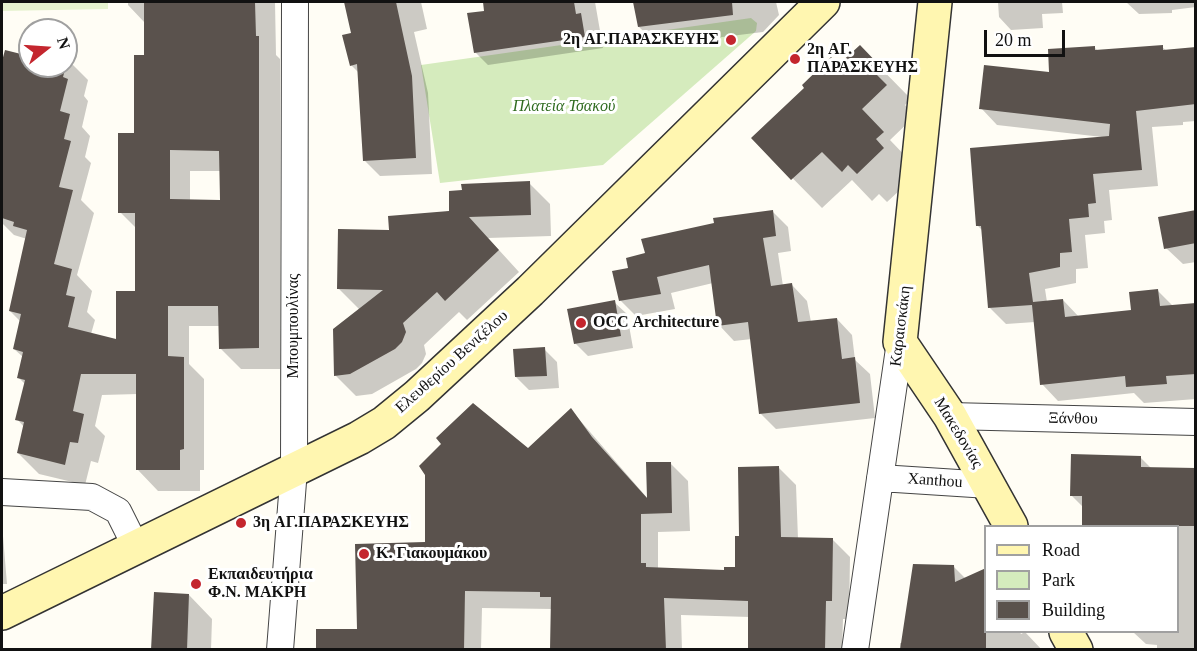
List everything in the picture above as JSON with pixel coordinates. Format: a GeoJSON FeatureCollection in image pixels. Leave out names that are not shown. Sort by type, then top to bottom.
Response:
{"type":"FeatureCollection","features":[{"type":"Feature","properties":{"kind":"street","name":"Μπουμπουλίνας"},"geometry":{"type":"LineString","coordinates":[[280,650],[294,469],[294,2]]}},
{"type":"Feature","properties":{"kind":"street","name":"Ελευθερίου Βενιζέλου"},"geometry":{"type":"LineString","coordinates":[[2,613],[358,438],[384,423],[417,396],[530,291],[823,2]]}},
{"type":"Feature","properties":{"kind":"street","name":"Καραισκάκη"},"geometry":{"type":"LineString","coordinates":[[855,650],[900,342],[936,2]]}},
{"type":"Feature","properties":{"kind":"street","name":"Μακεδονίας"},"geometry":{"type":"LineString","coordinates":[[900,342],[950,416],[1010,525]]}},
{"type":"Feature","properties":{"kind":"street","name":"Ξάνθου"},"geometry":{"type":"LineString","coordinates":[[950,416],[1196,422]]}},
{"type":"Feature","properties":{"kind":"street","name":"Xanthou"},"geometry":{"type":"LineString","coordinates":[[880,478],[989,485]]}},
{"type":"Feature","properties":{"kind":"street"},"geometry":{"type":"LineString","coordinates":[[2,492],[92,497],[118,511],[136,547]]}},
{"type":"Feature","properties":{"kind":"street"},"geometry":{"type":"LineString","coordinates":[[1067,633],[1076,650]]}},
{"type":"Feature","properties":{"kind":"green space"},"geometry":{"type":"Polygon","coordinates":[[[2,2],[108,2],[108,9],[2,11],[2,2]]]}},
{"type":"Feature","properties":{"kind":"green space","name":"Πλατεία Τσακού"},"geometry":{"type":"Polygon","coordinates":[[[751,18],[757,23],[756,31],[603,165],[440,183],[421,65],[751,18]]]}},
{"type":"Feature","properties":{"kind":"building"},"geometry":{"type":"Polygon","coordinates":[[[144,2],[255,2],[256,36],[259,36],[259,348],[219,349],[218,306],[168,306],[168,356],[184,357],[184,449],[180,450],[180,470],[136,470],[136,374],[81,374],[73,411],[84,414],[78,443],[70,442],[65,465],[17,453],[24,422],[15,420],[25,380],[17,378],[23,352],[13,349],[21,314],[9,311],[27,230],[13,226],[14,222],[2,218],[2,61],[5,50],[18,53],[18,78],[68,79],[60,111],[70,114],[64,139],[71,141],[59,187],[73,190],[54,264],[72,269],[66,295],[75,297],[68,327],[116,339],[116,291],[135,291],[135,213],[118,213],[118,133],[134,133],[134,55],[144,55],[144,2]],[[170,150],[170,199],[220,200],[219,151],[170,150]]]}},
{"type":"Feature","properties":{"kind":"building"},"geometry":{"type":"Polygon","coordinates":[[[344,2],[396,2],[412,76],[416,158],[363,161],[357,64],[350,66],[342,35],[351,33],[344,2]]]}},
{"type":"Feature","properties":{"kind":"building"},"geometry":{"type":"Polygon","coordinates":[[[483,2],[574,2],[576,14],[581,13],[585,37],[474,53],[467,13],[484,11],[483,2]]]}},
{"type":"Feature","properties":{"kind":"building"},"geometry":{"type":"Polygon","coordinates":[[[633,2],[732,2],[733,15],[638,27],[633,2]]]}},
{"type":"Feature","properties":{"kind":"building"},"geometry":{"type":"Polygon","coordinates":[[[860,45],[883,69],[877,75],[887,85],[862,109],[884,132],[876,139],[884,148],[857,174],[848,165],[842,172],[822,152],[791,180],[751,138],[804,88],[802,85],[831,57],[838,65],[860,45]]]}},
{"type":"Feature","properties":{"kind":"building"},"geometry":{"type":"Polygon","coordinates":[[[1163,45],[1163,50],[1196,47],[1196,104],[1136,111],[1142,170],[1093,174],[1096,203],[1088,204],[1089,217],[1069,219],[1072,252],[1060,253],[1060,267],[1029,273],[1033,302],[1063,299],[1065,317],[1131,310],[1129,292],[1158,289],[1160,306],[1196,303],[1196,374],[1166,376],[1167,384],[1126,387],[1125,376],[1040,385],[1032,305],[988,308],[981,226],[976,226],[970,148],[1109,136],[1110,124],[979,109],[984,65],[1049,72],[1048,49],[1095,46],[1095,50],[1163,45]]]}},
{"type":"Feature","properties":{"kind":"building"},"geometry":{"type":"Polygon","coordinates":[[[530,181],[531,215],[469,217],[499,250],[445,301],[437,292],[403,323],[406,332],[402,342],[395,349],[350,374],[334,376],[333,329],[383,290],[337,289],[338,229],[389,230],[388,216],[449,211],[449,191],[462,190],[461,184],[530,181]]]}},
{"type":"Feature","properties":{"kind":"building"},"geometry":{"type":"Polygon","coordinates":[[[773,210],[776,236],[763,238],[771,286],[792,283],[798,322],[837,318],[842,359],[855,357],[860,403],[759,414],[748,322],[717,326],[709,265],[657,277],[661,294],[619,301],[612,271],[628,268],[626,258],[645,253],[641,239],[714,223],[713,218],[773,210]]]}},
{"type":"Feature","properties":{"kind":"building"},"geometry":{"type":"Polygon","coordinates":[[[1196,210],[1196,243],[1164,249],[1158,217],[1196,210]]]}},
{"type":"Feature","properties":{"kind":"building"},"geometry":{"type":"Polygon","coordinates":[[[615,300],[621,336],[574,344],[567,309],[615,300]]]}},
{"type":"Feature","properties":{"kind":"building"},"geometry":{"type":"Polygon","coordinates":[[[545,347],[547,376],[515,377],[513,349],[545,347]]]}},
{"type":"Feature","properties":{"kind":"building"},"geometry":{"type":"Polygon","coordinates":[[[473,403],[528,448],[571,408],[592,437],[647,498],[646,462],[671,462],[672,513],[641,514],[641,563],[646,563],[646,567],[724,570],[724,567],[735,567],[735,536],[739,536],[738,467],[779,466],[781,537],[833,538],[832,601],[826,601],[825,650],[748,650],[748,601],[664,598],[666,650],[550,650],[551,597],[540,597],[540,592],[465,591],[464,650],[316,650],[316,629],[357,629],[355,544],[425,542],[425,475],[419,466],[441,444],[436,438],[473,403]]]}},
{"type":"Feature","properties":{"kind":"building"},"geometry":{"type":"Polygon","coordinates":[[[1071,454],[1141,456],[1141,467],[1196,468],[1196,526],[1082,525],[1082,496],[1070,496],[1071,454]]]}},
{"type":"Feature","properties":{"kind":"building"},"geometry":{"type":"Polygon","coordinates":[[[913,564],[954,565],[955,582],[984,569],[986,650],[900,650],[913,564]]]}},
{"type":"Feature","properties":{"kind":"building"},"geometry":{"type":"Polygon","coordinates":[[[154,592],[189,594],[187,650],[151,650],[154,592]]]}},
{"type":"Feature","properties":{"kind":"place","name":"2η ΑΓ.ΠΑΡΑΣΚΕΥΗΣ"},"geometry":{"type":"Point","coordinates":[731,40]}},
{"type":"Feature","properties":{"kind":"place","name":"2η ΑΓ. ΠΑΡΑΣΚΕΥΗΣ"},"geometry":{"type":"Point","coordinates":[795,59]}},
{"type":"Feature","properties":{"kind":"place","name":"OCC Architecture"},"geometry":{"type":"Point","coordinates":[581,323]}},
{"type":"Feature","properties":{"kind":"place","name":"3η ΑΓ.ΠΑΡΑΣΚΕΥΗΣ"},"geometry":{"type":"Point","coordinates":[241,523]}},
{"type":"Feature","properties":{"kind":"place","name":"Κ. Γιακουμάκου"},"geometry":{"type":"Point","coordinates":[364,554]}},
{"type":"Feature","properties":{"kind":"place","name":"Εκπαιδευτήρια Φ.Ν. ΜΑΚΡΗ"},"geometry":{"type":"Point","coordinates":[196,584]}}]}
